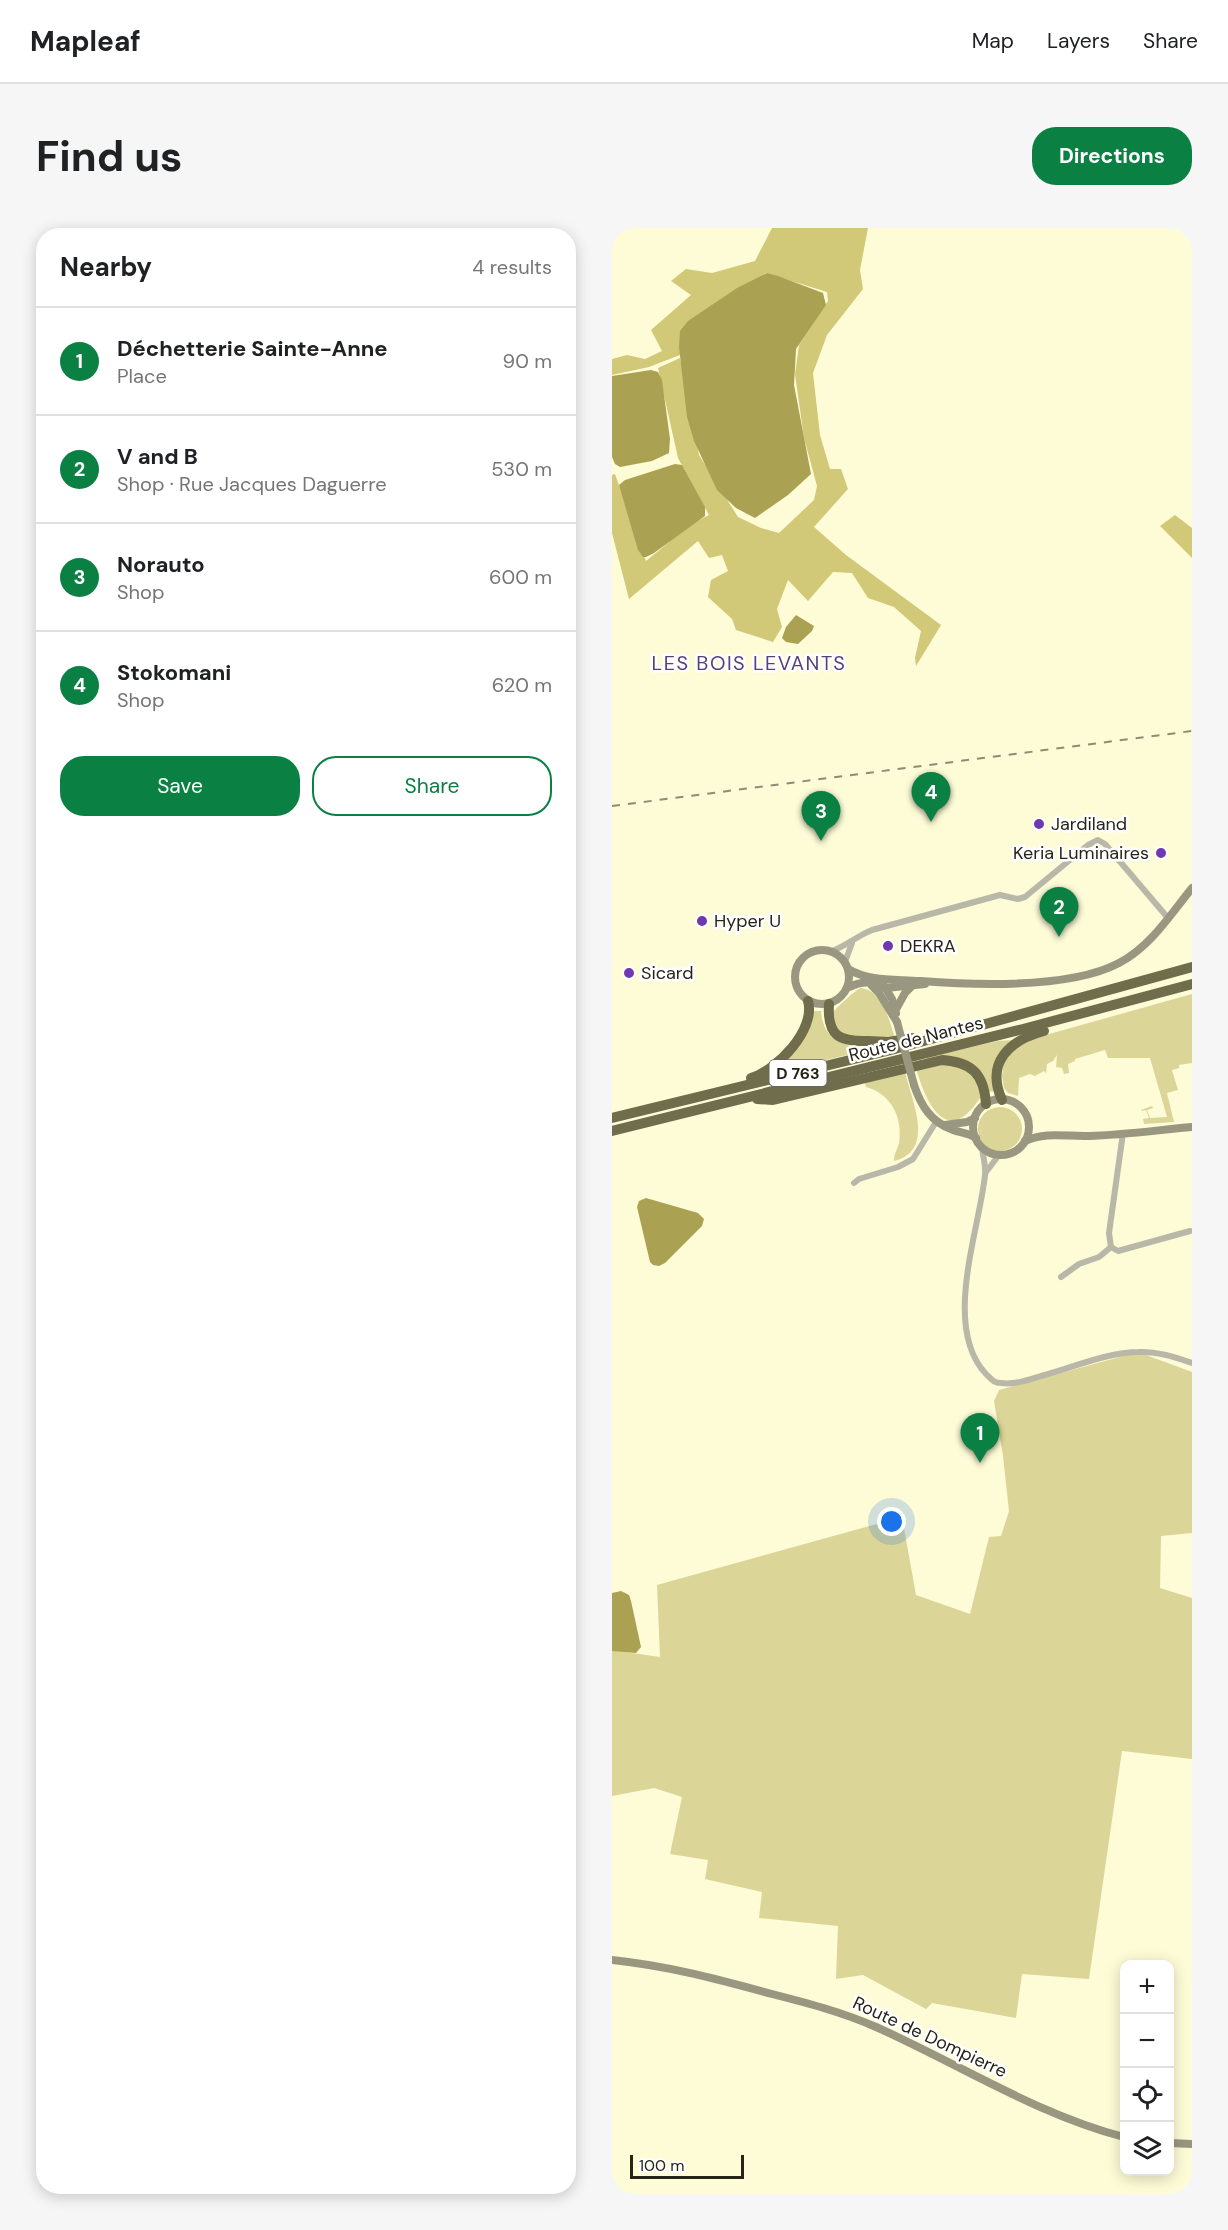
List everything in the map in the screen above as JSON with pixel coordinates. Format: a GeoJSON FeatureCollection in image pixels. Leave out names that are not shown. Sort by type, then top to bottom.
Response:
{"type":"FeatureCollection","features":[{"type":"Feature","properties":{"kind":"highway","name":"Route de Nantes"},"geometry":{"type":"LineString","coordinates":[[612,1118],[924,1041],[1192,967]]}},
{"type":"Feature","properties":{"kind":"highway","name":"Route de Nantes"},"geometry":{"type":"LineString","coordinates":[[612,1131],[1078,1015],[1192,984]]}},
{"type":"Feature","properties":{"kind":"highway"},"geometry":{"type":"LineString","coordinates":[[705,1096],[723,1085],[762,1075],[776,1065],[806,1027],[810,1016],[808,1000]]}},
{"type":"Feature","properties":{"kind":"highway"},"geometry":{"type":"LineString","coordinates":[[829,1004],[831,1029],[845,1040],[888,1042],[912,1038],[924,1041]]}},
{"type":"Feature","properties":{"kind":"highway"},"geometry":{"type":"LineString","coordinates":[[1002,1100],[996,1080],[1005,1052],[1019,1040],[1066,1026],[1078,1015]]}},
{"type":"Feature","properties":{"kind":"highway"},"geometry":{"type":"LineString","coordinates":[[746,1098],[773,1100],[942,1060],[954,1061],[976,1072],[985,1089],[986,1104]]}},
{"type":"Feature","properties":{"kind":"street"},"geometry":{"type":"LineString","coordinates":[[935,982],[911,987],[886,988],[874,983],[863,982],[847,988],[837,1000],[829,1004],[817,1004],[801,996],[795,980],[798,962],[805,954],[817,950],[832,951],[872,930],[1000,895],[1018,899],[1025,897],[1088,845],[1098,840],[1168,918]]}},
{"type":"Feature","properties":{"kind":"street"},"geometry":{"type":"LineString","coordinates":[[832,951],[846,966],[861,977],[876,979],[1004,984],[1077,977],[1118,964],[1136,953],[1148,942],[1192,888]]}},
{"type":"Feature","properties":{"kind":"street"},"geometry":{"type":"LineString","coordinates":[[847,988],[846,966],[853,942]]}},
{"type":"Feature","properties":{"kind":"street"},"geometry":{"type":"LineString","coordinates":[[876,979],[886,988],[896,1011],[914,1085],[926,1112],[940,1124],[976,1138]]}},
{"type":"Feature","properties":{"kind":"street"},"geometry":{"type":"LineString","coordinates":[[863,982],[879,993],[897,1022]]}},
{"type":"Feature","properties":{"kind":"street"},"geometry":{"type":"LineString","coordinates":[[896,1011],[904,993],[911,987]]}},
{"type":"Feature","properties":{"kind":"street"},"geometry":{"type":"LineString","coordinates":[[854,1183],[913,1159],[940,1124],[967,1122],[975,1118],[986,1104],[1002,1100],[1011,1101],[1019,1106],[1029,1123],[1050,1134]]}},
{"type":"Feature","properties":{"kind":"street"},"geometry":{"type":"LineString","coordinates":[[975,1118],[974,1131],[982,1148],[985,1172],[969,1272],[965,1309],[966,1330],[976,1361],[993,1382],[1002,1384],[1021,1382],[1118,1355],[1138,1352],[1154,1353],[1192,1363]]}},
{"type":"Feature","properties":{"kind":"street"},"geometry":{"type":"LineString","coordinates":[[1025,1141],[1029,1123]]}},
{"type":"Feature","properties":{"kind":"street"},"geometry":{"type":"LineString","coordinates":[[982,1148],[999,1155],[1014,1152],[1025,1141],[1035,1136],[1050,1134],[1091,1136],[1192,1127]]}},
{"type":"Feature","properties":{"kind":"street"},"geometry":{"type":"LineString","coordinates":[[1111,1247],[1109,1233],[1123,1133]]}},
{"type":"Feature","properties":{"kind":"street"},"geometry":{"type":"LineString","coordinates":[[985,1172],[999,1155]]}},
{"type":"Feature","properties":{"kind":"street"},"geometry":{"type":"LineString","coordinates":[[1111,1247],[1118,1251],[1190,1231]]}},
{"type":"Feature","properties":{"kind":"street"},"geometry":{"type":"LineString","coordinates":[[1061,1277],[1079,1264],[1099,1257],[1111,1247]]}},
{"type":"Feature","properties":{"kind":"street","name":"Route de Dompierre"},"geometry":{"type":"LineString","coordinates":[[612,1960],[656,1965],[705,1976],[837,2012],[878,2028],[1056,2115],[1120,2135]]}},
{"type":"Feature","properties":{"kind":"street"},"geometry":{"type":"LineString","coordinates":[[1174,2143],[1192,2144]]}},
{"type":"Feature","properties":{"kind":"shaded area"},"geometry":{"type":"Polygon","coordinates":[[[772,228],[868,228],[860,270],[863,289],[827,335],[813,373],[820,435],[830,469],[841,469],[848,489],[814,527],[846,555],[941,625],[916,666],[915,658],[921,631],[894,607],[868,598],[852,573],[833,572],[808,601],[788,580],[777,609],[782,627],[773,642],[736,630],[732,619],[708,597],[711,580],[728,571],[722,555],[709,558],[698,541],[629,599],[612,533],[612,475],[615,474],[646,561],[690,525],[709,515],[678,458],[658,368],[680,358],[699,455],[738,517],[761,528],[779,533],[814,500],[817,486],[804,438],[795,374],[799,345],[828,301],[827,292],[766,273],[680,333],[680,355],[649,367],[612,375],[612,359],[627,355],[645,359],[662,351],[651,330],[691,295],[671,281],[686,269],[712,273],[755,261],[772,228]]]}},
{"type":"Feature","properties":{"kind":"shaded area"},"geometry":{"type":"Polygon","coordinates":[[[767,273],[823,293],[826,305],[796,349],[794,385],[811,474],[788,495],[755,518],[736,508],[717,490],[694,441],[687,417],[679,347],[680,331],[688,321],[737,288],[767,273]]]}},
{"type":"Feature","properties":{"kind":"shaded area"},"geometry":{"type":"Polygon","coordinates":[[[651,370],[658,372],[662,380],[670,439],[669,453],[652,461],[620,467],[615,464],[612,457],[612,376],[651,370]]]}},
{"type":"Feature","properties":{"kind":"shaded area"},"geometry":{"type":"Polygon","coordinates":[[[675,464],[682,465],[705,507],[705,516],[654,553],[643,557],[638,550],[619,485],[625,480],[675,464]]]}},
{"type":"Feature","properties":{"kind":"shaded area"},"geometry":{"type":"Polygon","coordinates":[[[1175,515],[1192,528],[1192,558],[1160,526],[1175,515]]]}},
{"type":"Feature","properties":{"kind":"shaded area"},"geometry":{"type":"Polygon","coordinates":[[[796,615],[814,626],[812,631],[798,644],[786,642],[782,638],[786,627],[796,615]]]}},
{"type":"Feature","properties":{"kind":"shaded area"},"geometry":{"type":"Polygon","coordinates":[[[861,988],[869,990],[880,1000],[895,1038],[862,1041],[835,1029],[834,1011],[861,988]]]}},
{"type":"Feature","properties":{"kind":"shaded area"},"geometry":{"type":"Polygon","coordinates":[[[1192,994],[1192,1063],[1179,1065],[1179,1068],[1172,1070],[1178,1090],[1167,1093],[1174,1122],[1144,1124],[1143,1119],[1149,1118],[1146,1110],[1141,1110],[1152,1106],[1153,1108],[1147,1110],[1150,1118],[1167,1117],[1150,1058],[1108,1058],[1105,1050],[1075,1059],[1068,1064],[1069,1073],[1064,1074],[1062,1068],[1056,1067],[1057,1055],[1047,1064],[1046,1074],[1044,1071],[1035,1076],[1030,1074],[1019,1078],[1018,1096],[1008,1093],[1004,1088],[1002,1076],[1004,1062],[1010,1051],[1035,1038],[1192,994]]]}},
{"type":"Feature","properties":{"kind":"shaded area"},"geometry":{"type":"Polygon","coordinates":[[[814,1011],[821,1011],[822,1019],[832,1037],[837,1041],[858,1047],[860,1052],[779,1071],[781,1064],[812,1023],[814,1011]]]}},
{"type":"Feature","properties":{"kind":"shaded area"},"geometry":{"type":"Polygon","coordinates":[[[1013,1040],[1006,1046],[995,1091],[989,1092],[982,1075],[925,1058],[998,1041],[1013,1040]]]}},
{"type":"Feature","properties":{"kind":"shaded area"},"geometry":{"type":"Polygon","coordinates":[[[948,1064],[971,1074],[982,1095],[970,1111],[959,1119],[950,1120],[941,1116],[933,1108],[926,1097],[916,1068],[948,1064]]]}},
{"type":"Feature","properties":{"kind":"shaded area"},"geometry":{"type":"Polygon","coordinates":[[[905,1072],[916,1110],[918,1136],[914,1147],[907,1155],[894,1161],[900,1133],[897,1116],[888,1101],[875,1090],[866,1087],[865,1083],[905,1072]]]}},
{"type":"Feature","properties":{"kind":"shaded area"},"geometry":{"type":"Polygon","coordinates":[[[1000,1107],[1009,1108],[1016,1113],[1021,1120],[1021,1138],[1016,1145],[1009,1150],[1000,1151],[991,1150],[984,1145],[979,1138],[978,1129],[979,1120],[984,1113],[991,1108],[1000,1107]]]}},
{"type":"Feature","properties":{"kind":"shaded area"},"geometry":{"type":"Polygon","coordinates":[[[646,1198],[698,1213],[704,1219],[702,1226],[665,1263],[659,1266],[650,1262],[637,1207],[639,1201],[646,1198]]]}},
{"type":"Feature","properties":{"kind":"shaded area"},"geometry":{"type":"Polygon","coordinates":[[[1138,1352],[1192,1372],[1192,1533],[1161,1536],[1160,1588],[1192,1598],[1192,1759],[1122,1751],[1089,1979],[1022,1974],[1016,2018],[932,2003],[926,2009],[863,1975],[836,1979],[838,1926],[759,1918],[762,1892],[705,1879],[708,1860],[670,1854],[682,1797],[654,1788],[612,1796],[612,1650],[660,1657],[657,1585],[902,1517],[916,1595],[970,1614],[989,1537],[1001,1536],[1009,1511],[994,1401],[999,1390],[1138,1352]]]}},
{"type":"Feature","properties":{"kind":"shaded area"},"geometry":{"type":"Polygon","coordinates":[[[621,1591],[629,1595],[631,1601],[641,1647],[636,1653],[612,1651],[612,1593],[621,1591]]]}},
{"type":"Feature","properties":{"kind":"railway"},"geometry":{"type":"LineString","coordinates":[[612,806],[1192,731]]}},
{"type":"Feature","properties":{"kind":"place","name":"Stokomani"},"geometry":{"type":"Point","coordinates":[931,822]}},
{"type":"Feature","properties":{"kind":"place","name":"Jardiland"},"geometry":{"type":"Point","coordinates":[1039,824]}},
{"type":"Feature","properties":{"kind":"place","name":"Norauto"},"geometry":{"type":"Point","coordinates":[821,841]}},
{"type":"Feature","properties":{"kind":"place","name":"Keria Luminaires"},"geometry":{"type":"Point","coordinates":[1161,853]}},
{"type":"Feature","properties":{"kind":"place","name":"Hyper U"},"geometry":{"type":"Point","coordinates":[702,921]}},
{"type":"Feature","properties":{"kind":"place","name":"V and B"},"geometry":{"type":"Point","coordinates":[1059,937]}},
{"type":"Feature","properties":{"kind":"place","name":"DEKRA"},"geometry":{"type":"Point","coordinates":[888,946]}},
{"type":"Feature","properties":{"kind":"place","name":"Sicard"},"geometry":{"type":"Point","coordinates":[629,973]}},
{"type":"Feature","properties":{"kind":"place","name":"Déchetterie Sainte-Anne"},"geometry":{"type":"Point","coordinates":[980,1463]}},
{"type":"Feature","properties":{"kind":"district","name":"LES BOIS LEVANTS"},"geometry":{"type":"Point","coordinates":[749,663]}}]}
